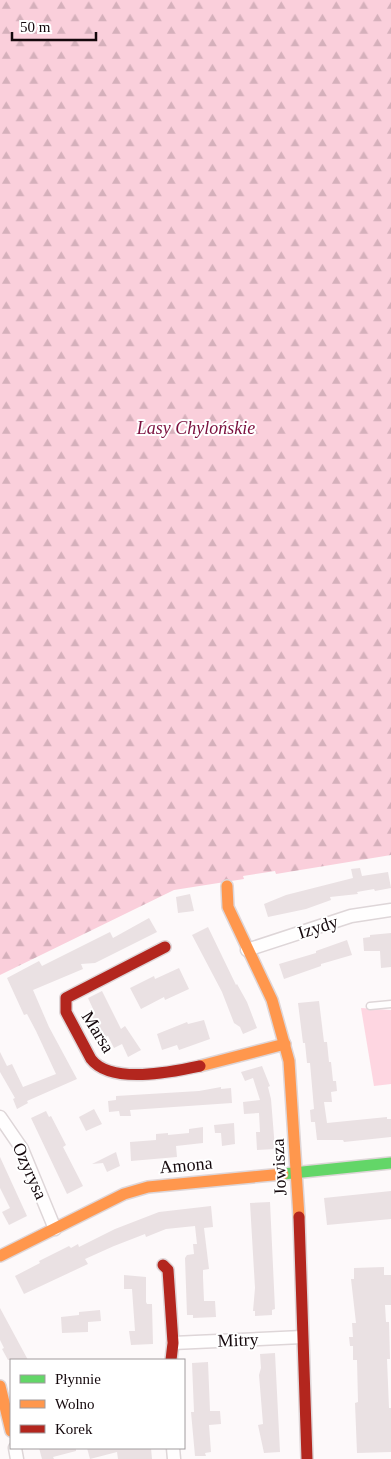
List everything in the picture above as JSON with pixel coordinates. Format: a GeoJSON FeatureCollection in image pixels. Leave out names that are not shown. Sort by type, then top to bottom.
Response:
{"type":"FeatureCollection","features":[{"type":"Feature","properties":{"kind":"street","name":"Jowisza"},"geometry":{"type":"LineString","coordinates":[[227,886],[228,907],[272,1000],[289,1061],[298,1173],[307,1459]]}},
{"type":"Feature","properties":{"kind":"street","name":"Izydy"},"geometry":{"type":"LineString","coordinates":[[247,950],[351,916],[391,910]]}},
{"type":"Feature","properties":{"kind":"street","name":"Marsa"},"geometry":{"type":"LineString","coordinates":[[165,947],[66,998],[64,1002],[67,1014],[95,1064],[114,1073],[124,1074],[182,1069],[285,1044]]}},
{"type":"Feature","properties":{"kind":"street","name":"Ozyrysa"},"geometry":{"type":"LineString","coordinates":[[0,1117],[22,1149],[55,1229]]}},
{"type":"Feature","properties":{"kind":"street","name":"Amona"},"geometry":{"type":"LineString","coordinates":[[0,1256],[124,1194],[148,1187],[391,1164]]}},
{"type":"Feature","properties":{"kind":"street"},"geometry":{"type":"LineString","coordinates":[[163,1265],[168,1270],[173,1343],[171,1359]]}},
{"type":"Feature","properties":{"kind":"street","name":"Mitry"},"geometry":{"type":"LineString","coordinates":[[173,1343],[302,1337]]}},
{"type":"Feature","properties":{"kind":"street"},"geometry":{"type":"LineString","coordinates":[[0,1386],[4,1413],[10,1428]]}},
{"type":"Feature","properties":{"kind":"lane"},"geometry":{"type":"LineString","coordinates":[[370,1006],[391,1004]]}},
{"type":"Feature","properties":{"kind":"green space","name":"Lasy Chylońskie"},"geometry":{"type":"Polygon","coordinates":[[[0,0],[391,0],[391,855],[276,874],[275,871],[243,876],[244,879],[174,890],[0,975],[0,0]]]}},
{"type":"Feature","properties":{"kind":"shaded area"},"geometry":{"type":"Polygon","coordinates":[[[361,1008],[391,1010],[391,1084],[374,1086],[361,1008]]]}},
{"type":"Feature","properties":{"kind":"building"},"geometry":{"type":"Polygon","coordinates":[[[360,868],[362,876],[388,872],[391,888],[330,897],[331,900],[306,909],[268,917],[264,904],[286,895],[353,878],[351,869],[360,868]]]}},
{"type":"Feature","properties":{"kind":"building"},"geometry":{"type":"Polygon","coordinates":[[[190,894],[194,911],[178,913],[176,897],[190,894]]]}},
{"type":"Feature","properties":{"kind":"building"},"geometry":{"type":"Polygon","coordinates":[[[149,918],[157,932],[95,963],[81,964],[83,969],[33,990],[49,1027],[77,1079],[27,1101],[28,1103],[17,1109],[13,1099],[15,1098],[0,1072],[0,1052],[7,1066],[12,1064],[23,1087],[56,1074],[36,1031],[27,1014],[24,1015],[7,978],[39,961],[42,966],[110,932],[113,938],[149,918]]]}},
{"type":"Feature","properties":{"kind":"building"},"geometry":{"type":"Polygon","coordinates":[[[208,927],[236,985],[247,1002],[257,1028],[243,1034],[240,1027],[234,1023],[222,992],[192,935],[208,927]]]}},
{"type":"Feature","properties":{"kind":"building"},"geometry":{"type":"Polygon","coordinates":[[[391,933],[391,967],[381,968],[380,951],[364,951],[363,938],[370,937],[370,935],[391,933]]]}},
{"type":"Feature","properties":{"kind":"building"},"geometry":{"type":"Polygon","coordinates":[[[347,940],[352,955],[321,964],[321,966],[284,979],[279,964],[316,953],[316,951],[347,940]]]}},
{"type":"Feature","properties":{"kind":"building"},"geometry":{"type":"Polygon","coordinates":[[[179,968],[189,989],[165,1000],[164,997],[141,1009],[130,988],[154,976],[155,979],[179,968]]]}},
{"type":"Feature","properties":{"kind":"building"},"geometry":{"type":"Polygon","coordinates":[[[102,991],[121,1029],[125,1026],[141,1050],[128,1057],[122,1044],[114,1048],[108,1036],[105,1037],[99,1030],[90,1013],[94,1011],[88,998],[102,991]]]}},
{"type":"Feature","properties":{"kind":"building"},"geometry":{"type":"Polygon","coordinates":[[[319,1001],[324,1042],[327,1042],[329,1062],[331,1062],[333,1081],[336,1081],[337,1091],[331,1092],[332,1102],[324,1102],[327,1123],[387,1117],[387,1119],[391,1119],[391,1137],[344,1142],[343,1140],[317,1140],[315,1122],[311,1122],[310,1110],[314,1109],[310,1063],[307,1063],[305,1043],[303,1043],[298,1003],[319,1001]]]}},
{"type":"Feature","properties":{"kind":"building"},"geometry":{"type":"Polygon","coordinates":[[[204,1020],[210,1039],[179,1050],[177,1045],[162,1050],[157,1034],[187,1022],[188,1024],[204,1020]]]}},
{"type":"Feature","properties":{"kind":"building"},"geometry":{"type":"Polygon","coordinates":[[[262,1066],[270,1086],[268,1087],[271,1099],[275,1149],[257,1150],[256,1132],[260,1132],[259,1113],[244,1114],[243,1102],[260,1100],[253,1078],[245,1081],[241,1072],[262,1066]]]}},
{"type":"Feature","properties":{"kind":"building"},"geometry":{"type":"Polygon","coordinates":[[[221,1087],[221,1089],[231,1088],[232,1103],[130,1110],[131,1116],[120,1116],[119,1111],[109,1112],[108,1101],[116,1100],[116,1096],[199,1091],[221,1087]]]}},
{"type":"Feature","properties":{"kind":"building"},"geometry":{"type":"Polygon","coordinates":[[[94,1109],[102,1124],[86,1131],[79,1117],[94,1109]]]}},
{"type":"Feature","properties":{"kind":"building"},"geometry":{"type":"Polygon","coordinates":[[[46,1111],[49,1117],[51,1116],[66,1145],[63,1147],[83,1186],[67,1194],[31,1118],[46,1111]]]}},
{"type":"Feature","properties":{"kind":"building"},"geometry":{"type":"Polygon","coordinates":[[[234,1123],[235,1144],[222,1146],[221,1133],[215,1133],[214,1125],[234,1123]]]}},
{"type":"Feature","properties":{"kind":"building"},"geometry":{"type":"Polygon","coordinates":[[[203,1127],[203,1143],[176,1146],[177,1157],[131,1161],[130,1142],[156,1140],[156,1134],[189,1133],[189,1129],[203,1127]]]}},
{"type":"Feature","properties":{"kind":"building"},"geometry":{"type":"Polygon","coordinates":[[[116,1152],[120,1166],[107,1172],[103,1163],[92,1164],[116,1152]]]}},
{"type":"Feature","properties":{"kind":"building"},"geometry":{"type":"Polygon","coordinates":[[[0,1157],[27,1216],[9,1225],[2,1212],[10,1208],[0,1188],[0,1157]]]}},
{"type":"Feature","properties":{"kind":"building"},"geometry":{"type":"Polygon","coordinates":[[[391,1191],[391,1219],[327,1225],[324,1198],[391,1191]]]}},
{"type":"Feature","properties":{"kind":"building"},"geometry":{"type":"Polygon","coordinates":[[[270,1202],[275,1309],[272,1310],[272,1315],[255,1316],[255,1311],[253,1311],[255,1288],[250,1203],[270,1202]]]}},
{"type":"Feature","properties":{"kind":"building"},"geometry":{"type":"Polygon","coordinates":[[[211,1206],[213,1227],[204,1228],[209,1269],[203,1270],[204,1301],[215,1301],[216,1317],[193,1318],[193,1315],[187,1315],[185,1258],[187,1255],[194,1254],[193,1244],[197,1244],[195,1226],[166,1229],[146,1237],[145,1234],[114,1246],[85,1259],[88,1264],[24,1294],[15,1276],[69,1246],[71,1248],[78,1244],[79,1247],[115,1229],[159,1212],[211,1206]]]}},
{"type":"Feature","properties":{"kind":"building"},"geometry":{"type":"Polygon","coordinates":[[[384,1267],[384,1275],[391,1275],[391,1305],[385,1305],[386,1322],[389,1322],[390,1359],[387,1359],[389,1408],[391,1408],[391,1452],[357,1453],[355,1403],[358,1402],[357,1360],[353,1360],[353,1346],[350,1346],[349,1337],[353,1337],[352,1323],[356,1323],[351,1279],[354,1279],[354,1268],[384,1267]]]}},
{"type":"Feature","properties":{"kind":"building"},"geometry":{"type":"Polygon","coordinates":[[[124,1275],[146,1277],[146,1302],[147,1304],[152,1304],[153,1344],[131,1345],[129,1331],[135,1331],[132,1289],[124,1289],[124,1275]]]}},
{"type":"Feature","properties":{"kind":"building"},"geometry":{"type":"Polygon","coordinates":[[[0,1308],[27,1359],[8,1360],[0,1340],[0,1308]]]}},
{"type":"Feature","properties":{"kind":"building"},"geometry":{"type":"Polygon","coordinates":[[[100,1310],[101,1321],[88,1322],[88,1332],[62,1333],[61,1317],[79,1315],[79,1312],[100,1310]]]}},
{"type":"Feature","properties":{"kind":"building"},"geometry":{"type":"Polygon","coordinates":[[[275,1353],[280,1452],[264,1453],[258,1425],[263,1424],[259,1375],[261,1368],[260,1354],[275,1353]]]}},
{"type":"Feature","properties":{"kind":"building"},"geometry":{"type":"Polygon","coordinates":[[[208,1362],[210,1411],[220,1411],[221,1424],[209,1425],[211,1452],[205,1453],[206,1456],[195,1456],[191,1412],[194,1412],[192,1363],[208,1362]]]}},
{"type":"Feature","properties":{"kind":"building"},"geometry":{"type":"Polygon","coordinates":[[[39,1449],[76,1449],[76,1451],[53,1457],[54,1459],[42,1459],[39,1449]]]}},
{"type":"Feature","properties":{"kind":"building"},"geometry":{"type":"Polygon","coordinates":[[[87,1449],[151,1449],[152,1459],[118,1459],[117,1452],[90,1459],[87,1449]]]}},
{"type":"Feature","properties":{"kind":"traffic: fast"},"geometry":{"type":"LineString","coordinates":[[283,1174],[391,1163]]}},
{"type":"Feature","properties":{"kind":"traffic: slow"},"geometry":{"type":"LineString","coordinates":[[227,886],[228,907],[272,1000],[289,1061],[299,1217]]}},
{"type":"Feature","properties":{"kind":"traffic: slow"},"geometry":{"type":"LineString","coordinates":[[200,1066],[285,1044]]}},
{"type":"Feature","properties":{"kind":"traffic: slow"},"geometry":{"type":"LineString","coordinates":[[0,1256],[124,1194],[148,1187],[283,1174]]}},
{"type":"Feature","properties":{"kind":"traffic: slow"},"geometry":{"type":"LineString","coordinates":[[0,1386],[10,1427]]}},
{"type":"Feature","properties":{"kind":"traffic: jam"},"geometry":{"type":"LineString","coordinates":[[165,947],[66,998],[66,1012],[91,1059],[100,1067],[113,1072],[142,1074],[200,1066]]}},
{"type":"Feature","properties":{"kind":"traffic: jam"},"geometry":{"type":"LineString","coordinates":[[299,1217],[307,1459]]}},
{"type":"Feature","properties":{"kind":"traffic: jam"},"geometry":{"type":"LineString","coordinates":[[163,1265],[168,1270],[173,1343],[171,1359]]}}]}
